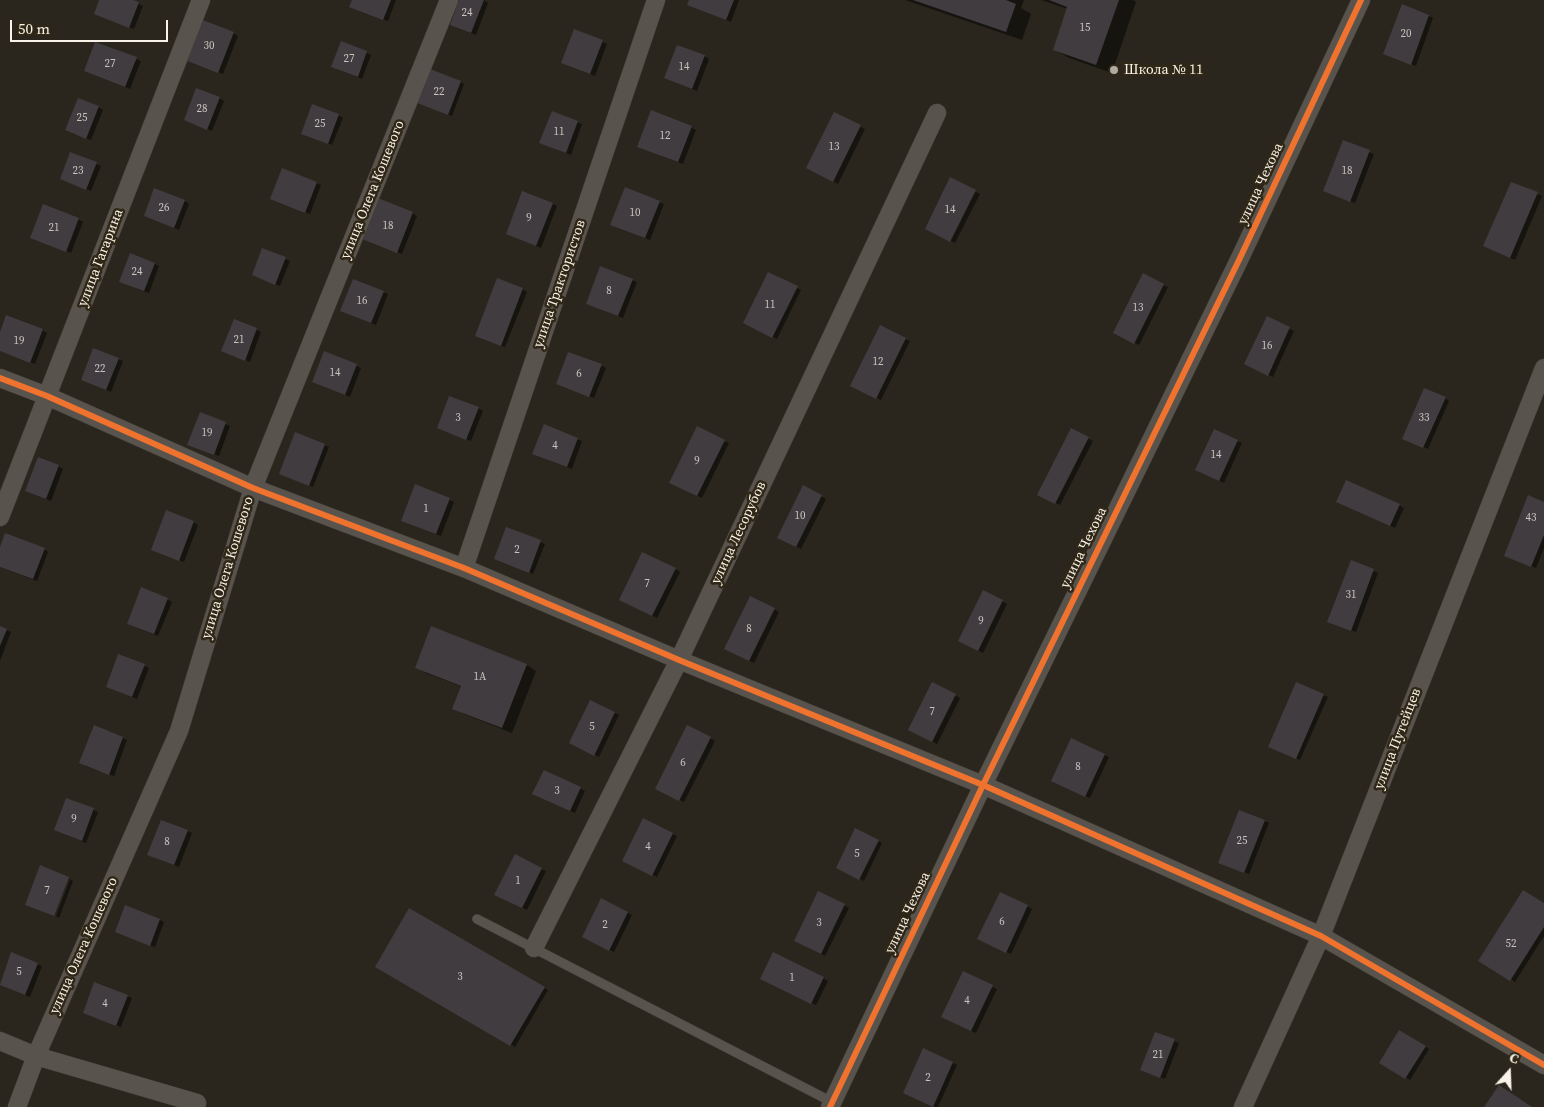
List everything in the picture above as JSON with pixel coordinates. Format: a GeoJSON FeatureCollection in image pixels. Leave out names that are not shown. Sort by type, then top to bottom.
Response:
{"type":"FeatureCollection","features":[{"type":"Feature","properties":{"kind":"street","name":"улица Гагарина"},"geometry":{"type":"LineString","coordinates":[[0,517],[201,0]]}},
{"type":"Feature","properties":{"kind":"street","name":"улица Олега Кошевого"},"geometry":{"type":"LineString","coordinates":[[17,1107],[36,1056],[179,731],[253,488],[449,0]]}},
{"type":"Feature","properties":{"kind":"street","name":"улица Трактористов"},"geometry":{"type":"LineString","coordinates":[[464,568],[656,0]]}},
{"type":"Feature","properties":{"kind":"street","name":"улица Чехова"},"geometry":{"type":"LineString","coordinates":[[831,1104],[983,785],[1240,258],[1361,0]]}},
{"type":"Feature","properties":{"kind":"street","name":"улица Лесорубов"},"geometry":{"type":"LineString","coordinates":[[534,948],[680,660],[937,113]]}},
{"type":"Feature","properties":{"kind":"street","name":"улица Путейцев"},"geometry":{"type":"LineString","coordinates":[[1243,1107],[1320,936],[1544,368]]}},
{"type":"Feature","properties":{"kind":"street"},"geometry":{"type":"LineString","coordinates":[[0,378],[47,396],[253,488],[464,568],[680,660],[983,785],[1320,936],[1544,1065]]}},
{"type":"Feature","properties":{"kind":"street"},"geometry":{"type":"LineString","coordinates":[[0,1041],[36,1056],[198,1103]]}},
{"type":"Feature","properties":{"kind":"lane"},"geometry":{"type":"LineString","coordinates":[[477,919],[831,1104]]}},
{"type":"Feature","properties":{"kind":"building"},"geometry":{"type":"Polygon","coordinates":[[[99,0],[133,0],[139,2],[129,28],[94,14],[99,0]]]}},
{"type":"Feature","properties":{"kind":"building"},"geometry":{"type":"Polygon","coordinates":[[[352,0],[391,0],[383,20],[349,7],[352,0]]]}},
{"type":"Feature","properties":{"kind":"building"},"geometry":{"type":"Polygon","coordinates":[[[459,0],[484,0],[471,33],[450,25],[459,0]]]}},
{"type":"Feature","properties":{"kind":"building"},"geometry":{"type":"Polygon","coordinates":[[[689,0],[734,0],[726,20],[687,5],[689,0]]]}},
{"type":"Feature","properties":{"kind":"building"},"geometry":{"type":"Polygon","coordinates":[[[913,0],[1006,0],[1016,4],[1006,32],[913,0]]]}},
{"type":"Feature","properties":{"kind":"building"},"geometry":{"type":"Polygon","coordinates":[[[1049,0],[1119,0],[1096,65],[1053,50],[1067,7],[1049,0]]]}},
{"type":"Feature","properties":{"kind":"building"},"geometry":{"type":"Polygon","coordinates":[[[1402,4],[1429,15],[1411,65],[1383,54],[1402,4]]]}},
{"type":"Feature","properties":{"kind":"building"},"geometry":{"type":"Polygon","coordinates":[[[200,19],[234,32],[218,73],[185,60],[200,19]]]}},
{"type":"Feature","properties":{"kind":"building"},"geometry":{"type":"Polygon","coordinates":[[[574,29],[603,40],[590,74],[561,63],[574,29]]]}},
{"type":"Feature","properties":{"kind":"building"},"geometry":{"type":"Polygon","coordinates":[[[341,41],[367,51],[358,77],[331,67],[341,41]]]}},
{"type":"Feature","properties":{"kind":"building"},"geometry":{"type":"Polygon","coordinates":[[[95,42],[137,57],[125,87],[84,71],[95,42]]]}},
{"type":"Feature","properties":{"kind":"building"},"geometry":{"type":"Polygon","coordinates":[[[677,45],[705,55],[692,89],[664,78],[677,45]]]}},
{"type":"Feature","properties":{"kind":"building"},"geometry":{"type":"Polygon","coordinates":[[[430,69],[461,81],[448,115],[417,103],[430,69]]]}},
{"type":"Feature","properties":{"kind":"building"},"geometry":{"type":"Polygon","coordinates":[[[196,88],[220,97],[207,130],[184,120],[196,88]]]}},
{"type":"Feature","properties":{"kind":"building"},"geometry":{"type":"Polygon","coordinates":[[[78,98],[99,106],[86,139],[65,130],[78,98]]]}},
{"type":"Feature","properties":{"kind":"building"},"geometry":{"type":"Polygon","coordinates":[[[312,104],[339,114],[328,144],[301,134],[312,104]]]}},
{"type":"Feature","properties":{"kind":"building"},"geometry":{"type":"Polygon","coordinates":[[[651,110],[692,126],[678,162],[637,147],[651,110]]]}},
{"type":"Feature","properties":{"kind":"building"},"geometry":{"type":"Polygon","coordinates":[[[552,111],[578,121],[566,153],[539,143],[552,111]]]}},
{"type":"Feature","properties":{"kind":"building"},"geometry":{"type":"Polygon","coordinates":[[[834,112],[861,125],[833,182],[806,168],[834,112]]]}},
{"type":"Feature","properties":{"kind":"building"},"geometry":{"type":"Polygon","coordinates":[[[1343,140],[1370,150],[1350,202],[1323,191],[1343,140]]]}},
{"type":"Feature","properties":{"kind":"building"},"geometry":{"type":"Polygon","coordinates":[[[70,152],[97,162],[86,190],[60,179],[70,152]]]}},
{"type":"Feature","properties":{"kind":"building"},"geometry":{"type":"Polygon","coordinates":[[[282,168],[317,182],[305,213],[270,199],[282,168]]]}},
{"type":"Feature","properties":{"kind":"building"},"geometry":{"type":"Polygon","coordinates":[[[950,177],[976,190],[950,242],[925,229],[950,177]]]}},
{"type":"Feature","properties":{"kind":"building"},"geometry":{"type":"Polygon","coordinates":[[[1511,182],[1538,192],[1510,258],[1483,246],[1511,182]]]}},
{"type":"Feature","properties":{"kind":"building"},"geometry":{"type":"Polygon","coordinates":[[[625,187],[660,201],[645,238],[610,225],[625,187]]]}},
{"type":"Feature","properties":{"kind":"building"},"geometry":{"type":"Polygon","coordinates":[[[154,188],[185,200],[174,228],[144,216],[154,188]]]}},
{"type":"Feature","properties":{"kind":"building"},"geometry":{"type":"Polygon","coordinates":[[[522,191],[553,203],[536,246],[506,234],[522,191]]]}},
{"type":"Feature","properties":{"kind":"building"},"geometry":{"type":"Polygon","coordinates":[[[378,198],[413,212],[397,253],[362,239],[378,198]]]}},
{"type":"Feature","properties":{"kind":"building"},"geometry":{"type":"Polygon","coordinates":[[[43,204],[79,218],[66,252],[30,238],[43,204]]]}},
{"type":"Feature","properties":{"kind":"building"},"geometry":{"type":"Polygon","coordinates":[[[262,248],[286,257],[275,285],[252,275],[262,248]]]}},
{"type":"Feature","properties":{"kind":"building"},"geometry":{"type":"Polygon","coordinates":[[[130,253],[155,263],[144,291],[119,282],[130,253]]]}},
{"type":"Feature","properties":{"kind":"building"},"geometry":{"type":"Polygon","coordinates":[[[600,266],[633,279],[618,316],[586,304],[600,266]]]}},
{"type":"Feature","properties":{"kind":"building"},"geometry":{"type":"Polygon","coordinates":[[[768,272],[798,286],[772,338],[743,323],[768,272]]]}},
{"type":"Feature","properties":{"kind":"building"},"geometry":{"type":"Polygon","coordinates":[[[1143,273],[1164,284],[1134,344],[1113,333],[1143,273]]]}},
{"type":"Feature","properties":{"kind":"building"},"geometry":{"type":"Polygon","coordinates":[[[497,278],[523,288],[501,346],[475,336],[497,278]]]}},
{"type":"Feature","properties":{"kind":"building"},"geometry":{"type":"Polygon","coordinates":[[[353,279],[384,291],[371,323],[340,311],[353,279]]]}},
{"type":"Feature","properties":{"kind":"building"},"geometry":{"type":"Polygon","coordinates":[[[6,315],[43,329],[30,363],[0,351],[0,332],[6,315]]]}},
{"type":"Feature","properties":{"kind":"building"},"geometry":{"type":"Polygon","coordinates":[[[1267,316],[1290,327],[1268,376],[1244,364],[1267,316]]]}},
{"type":"Feature","properties":{"kind":"building"},"geometry":{"type":"Polygon","coordinates":[[[234,319],[257,328],[245,361],[221,351],[234,319]]]}},
{"type":"Feature","properties":{"kind":"building"},"geometry":{"type":"Polygon","coordinates":[[[880,325],[906,338],[876,399],[850,386],[880,325]]]}},
{"type":"Feature","properties":{"kind":"building"},"geometry":{"type":"Polygon","coordinates":[[[93,348],[119,358],[106,390],[81,380],[93,348]]]}},
{"type":"Feature","properties":{"kind":"building"},"geometry":{"type":"Polygon","coordinates":[[[324,351],[357,364],[345,395],[312,382],[324,351]]]}},
{"type":"Feature","properties":{"kind":"building"},"geometry":{"type":"Polygon","coordinates":[[[568,352],[602,364],[589,397],[556,384],[568,352]]]}},
{"type":"Feature","properties":{"kind":"building"},"geometry":{"type":"Polygon","coordinates":[[[1424,388],[1446,397],[1423,448],[1402,439],[1424,388]]]}},
{"type":"Feature","properties":{"kind":"building"},"geometry":{"type":"Polygon","coordinates":[[[449,396],[479,407],[466,440],[437,428],[449,396]]]}},
{"type":"Feature","properties":{"kind":"building"},"geometry":{"type":"Polygon","coordinates":[[[200,412],[226,422],[214,455],[187,445],[200,412]]]}},
{"type":"Feature","properties":{"kind":"building"},"geometry":{"type":"Polygon","coordinates":[[[544,424],[578,438],[567,467],[532,454],[544,424]]]}},
{"type":"Feature","properties":{"kind":"building"},"geometry":{"type":"Polygon","coordinates":[[[697,426],[725,440],[697,496],[669,483],[697,426]]]}},
{"type":"Feature","properties":{"kind":"building"},"geometry":{"type":"Polygon","coordinates":[[[1071,428],[1089,437],[1055,504],[1037,495],[1071,428]]]}},
{"type":"Feature","properties":{"kind":"building"},"geometry":{"type":"Polygon","coordinates":[[[1214,429],[1238,440],[1219,481],[1195,470],[1214,429]]]}},
{"type":"Feature","properties":{"kind":"building"},"geometry":{"type":"Polygon","coordinates":[[[295,432],[325,444],[309,486],[279,474],[295,432]]]}},
{"type":"Feature","properties":{"kind":"building"},"geometry":{"type":"Polygon","coordinates":[[[38,457],[59,465],[46,499],[25,491],[38,457]]]}},
{"type":"Feature","properties":{"kind":"building"},"geometry":{"type":"Polygon","coordinates":[[[1346,480],[1400,504],[1390,526],[1336,502],[1346,480]]]}},
{"type":"Feature","properties":{"kind":"building"},"geometry":{"type":"Polygon","coordinates":[[[415,484],[450,498],[436,534],[401,521],[415,484]]]}},
{"type":"Feature","properties":{"kind":"building"},"geometry":{"type":"Polygon","coordinates":[[[803,485],[822,495],[796,547],[777,538],[803,485]]]}},
{"type":"Feature","properties":{"kind":"building"},"geometry":{"type":"Polygon","coordinates":[[[1528,495],[1544,502],[1544,535],[1531,567],[1504,556],[1528,495]]]}},
{"type":"Feature","properties":{"kind":"building"},"geometry":{"type":"Polygon","coordinates":[[[166,510],[194,521],[179,561],[151,550],[166,510]]]}},
{"type":"Feature","properties":{"kind":"building"},"geometry":{"type":"Polygon","coordinates":[[[506,527],[541,540],[529,573],[494,559],[506,527]]]}},
{"type":"Feature","properties":{"kind":"building"},"geometry":{"type":"Polygon","coordinates":[[[5,533],[45,548],[33,579],[0,567],[0,547],[5,533]]]}},
{"type":"Feature","properties":{"kind":"building"},"geometry":{"type":"Polygon","coordinates":[[[642,552],[676,568],[652,616],[619,600],[642,552]]]}},
{"type":"Feature","properties":{"kind":"building"},"geometry":{"type":"Polygon","coordinates":[[[1351,560],[1374,569],[1351,631],[1327,622],[1351,560]]]}},
{"type":"Feature","properties":{"kind":"building"},"geometry":{"type":"Polygon","coordinates":[[[141,587],[168,598],[154,634],[127,624],[141,587]]]}},
{"type":"Feature","properties":{"kind":"building"},"geometry":{"type":"Polygon","coordinates":[[[983,590],[1003,600],[978,651],[958,641],[983,590]]]}},
{"type":"Feature","properties":{"kind":"building"},"geometry":{"type":"Polygon","coordinates":[[[750,596],[775,608],[749,661],[724,649],[750,596]]]}},
{"type":"Feature","properties":{"kind":"building"},"geometry":{"type":"Polygon","coordinates":[[[0,626],[7,629],[0,646],[0,626]]]}},
{"type":"Feature","properties":{"kind":"building"},"geometry":{"type":"Polygon","coordinates":[[[431,626],[527,664],[502,728],[452,709],[461,686],[415,668],[431,626]]]}},
{"type":"Feature","properties":{"kind":"building"},"geometry":{"type":"Polygon","coordinates":[[[118,654],[145,664],[132,697],[106,687],[118,654]]]}},
{"type":"Feature","properties":{"kind":"building"},"geometry":{"type":"Polygon","coordinates":[[[932,682],[956,694],[932,742],[908,730],[932,682]]]}},
{"type":"Feature","properties":{"kind":"building"},"geometry":{"type":"Polygon","coordinates":[[[1296,682],[1324,694],[1296,759],[1268,747],[1296,682]]]}},
{"type":"Feature","properties":{"kind":"building"},"geometry":{"type":"Polygon","coordinates":[[[590,700],[615,712],[594,756],[569,743],[590,700]]]}},
{"type":"Feature","properties":{"kind":"building"},"geometry":{"type":"Polygon","coordinates":[[[94,725],[123,737],[109,775],[79,763],[94,725]]]}},
{"type":"Feature","properties":{"kind":"building"},"geometry":{"type":"Polygon","coordinates":[[[687,725],[711,737],[679,801],[655,789],[687,725]]]}},
{"type":"Feature","properties":{"kind":"building"},"geometry":{"type":"Polygon","coordinates":[[[1071,738],[1105,754],[1085,797],[1051,781],[1071,738]]]}},
{"type":"Feature","properties":{"kind":"building"},"geometry":{"type":"Polygon","coordinates":[[[544,770],[581,787],[570,811],[532,794],[544,770]]]}},
{"type":"Feature","properties":{"kind":"building"},"geometry":{"type":"Polygon","coordinates":[[[66,798],[94,808],[82,841],[54,830],[66,798]]]}},
{"type":"Feature","properties":{"kind":"building"},"geometry":{"type":"Polygon","coordinates":[[[1239,810],[1265,820],[1244,873],[1218,863],[1239,810]]]}},
{"type":"Feature","properties":{"kind":"building"},"geometry":{"type":"Polygon","coordinates":[[[643,818],[673,833],[652,876],[622,861],[643,818]]]}},
{"type":"Feature","properties":{"kind":"building"},"geometry":{"type":"Polygon","coordinates":[[[161,820],[188,830],[174,865],[147,855],[161,820]]]}},
{"type":"Feature","properties":{"kind":"building"},"geometry":{"type":"Polygon","coordinates":[[[855,828],[879,840],[859,880],[836,868],[855,828]]]}},
{"type":"Feature","properties":{"kind":"building"},"geometry":{"type":"Polygon","coordinates":[[[515,854],[542,868],[522,908],[494,895],[515,854]]]}},
{"type":"Feature","properties":{"kind":"building"},"geometry":{"type":"Polygon","coordinates":[[[40,865],[69,877],[54,916],[25,905],[40,865]]]}},
{"type":"Feature","properties":{"kind":"building"},"geometry":{"type":"Polygon","coordinates":[[[1523,890],[1544,903],[1544,927],[1510,981],[1478,961],[1523,890]]]}},
{"type":"Feature","properties":{"kind":"building"},"geometry":{"type":"Polygon","coordinates":[[[818,891],[845,904],[821,954],[794,941],[818,891]]]}},
{"type":"Feature","properties":{"kind":"building"},"geometry":{"type":"Polygon","coordinates":[[[1000,892],[1028,905],[1006,953],[977,939],[1000,892]]]}},
{"type":"Feature","properties":{"kind":"building"},"geometry":{"type":"Polygon","coordinates":[[[601,898],[628,912],[609,951],[582,937],[601,898]]]}},
{"type":"Feature","properties":{"kind":"building"},"geometry":{"type":"Polygon","coordinates":[[[125,905],[160,919],[150,946],[115,932],[125,905]]]}},
{"type":"Feature","properties":{"kind":"building"},"geometry":{"type":"Polygon","coordinates":[[[409,908],[545,987],[510,1046],[375,967],[409,908]]]}},
{"type":"Feature","properties":{"kind":"building"},"geometry":{"type":"Polygon","coordinates":[[[11,952],[38,963],[25,995],[0,985],[11,952]]]}},
{"type":"Feature","properties":{"kind":"building"},"geometry":{"type":"Polygon","coordinates":[[[773,952],[824,977],[811,1004],[760,979],[773,952]]]}},
{"type":"Feature","properties":{"kind":"building"},"geometry":{"type":"Polygon","coordinates":[[[963,971],[993,985],[971,1031],[941,1017],[963,971]]]}},
{"type":"Feature","properties":{"kind":"building"},"geometry":{"type":"Polygon","coordinates":[[[94,982],[128,995],[116,1026],[83,1013],[94,982]]]}},
{"type":"Feature","properties":{"kind":"building"},"geometry":{"type":"Polygon","coordinates":[[[1399,1030],[1426,1046],[1405,1079],[1379,1063],[1399,1030]]]}},
{"type":"Feature","properties":{"kind":"building"},"geometry":{"type":"Polygon","coordinates":[[[1155,1032],[1175,1039],[1160,1078],[1140,1070],[1155,1032]]]}},
{"type":"Feature","properties":{"kind":"building"},"geometry":{"type":"Polygon","coordinates":[[[923,1048],[953,1062],[933,1107],[903,1093],[923,1048]]]}},
{"type":"Feature","properties":{"kind":"building"},"geometry":{"type":"Polygon","coordinates":[[[1499,1085],[1532,1107],[1484,1107],[1499,1085]]]}},
{"type":"Feature","properties":{"kind":"cycle path"},"geometry":{"type":"LineString","coordinates":[[830,1107],[983,785],[1240,258],[1361,0]]}},
{"type":"Feature","properties":{"kind":"cycle path"},"geometry":{"type":"LineString","coordinates":[[0,378],[47,396],[253,488],[464,568],[679,660],[983,785],[1321,936],[1544,1065]]}},
{"type":"Feature","properties":{"kind":"place","name":"Школа № 11"},"geometry":{"type":"Point","coordinates":[1114,70]}}]}
